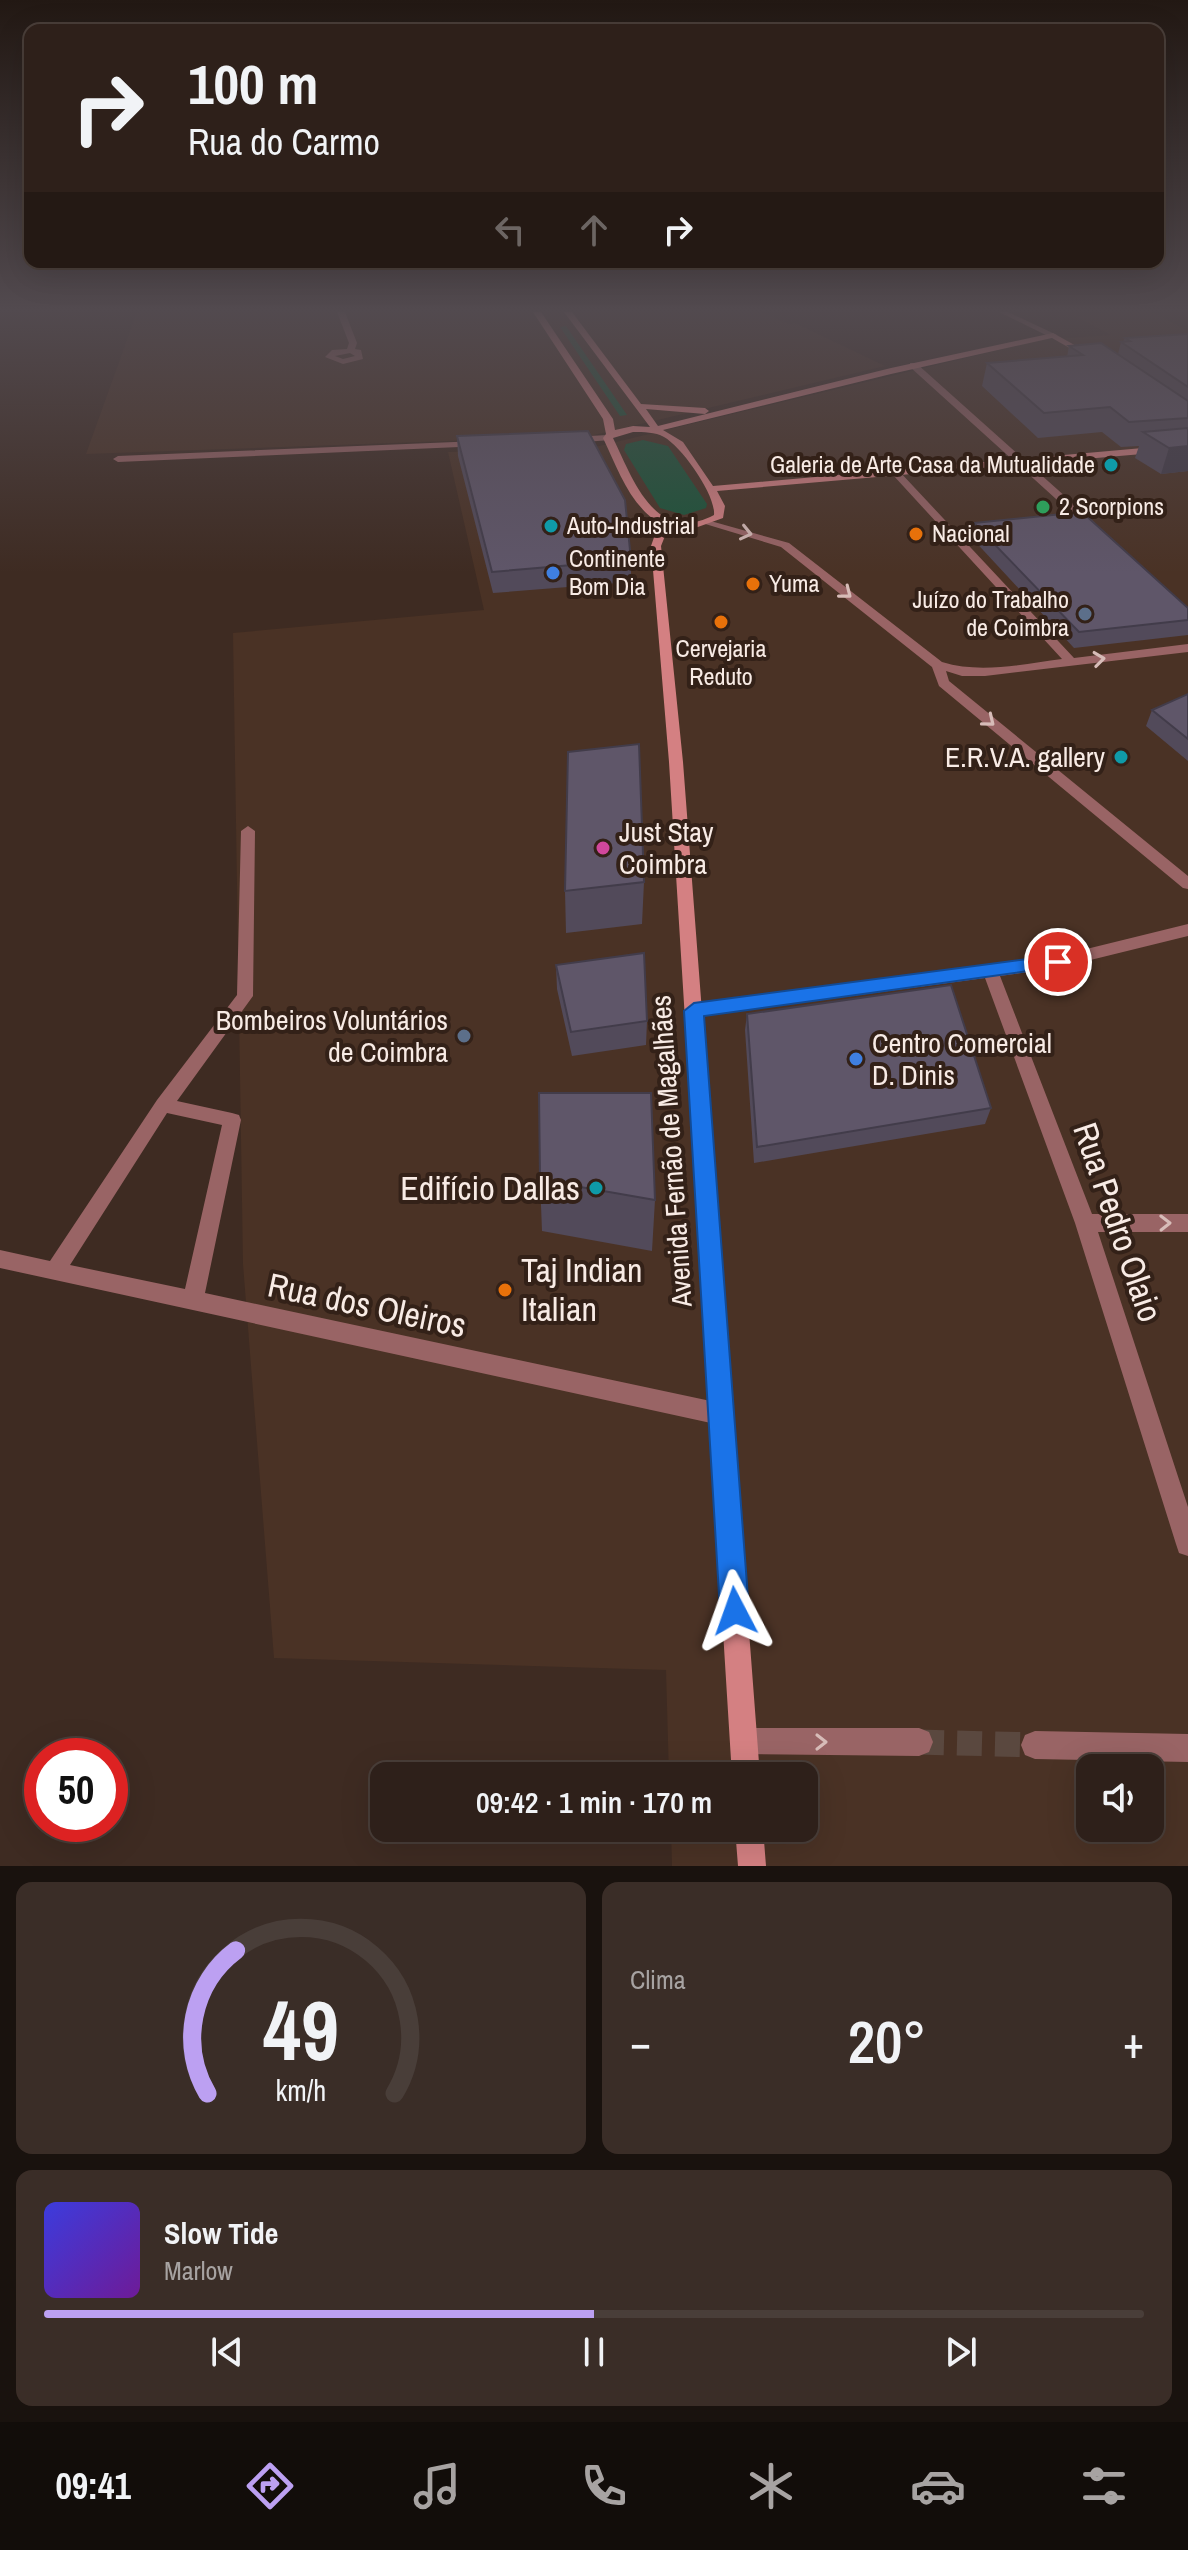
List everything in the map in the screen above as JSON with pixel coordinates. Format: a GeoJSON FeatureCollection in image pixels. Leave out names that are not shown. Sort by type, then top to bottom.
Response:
{"type":"FeatureCollection","features":[{"type":"Feature","properties":{"kind":"main road"},"geometry":{"type":"LineString","coordinates":[[595,399],[608,419],[610,436],[647,513],[664,524],[690,526],[707,523],[719,516],[720,506],[675,436],[656,429],[634,399]]}},
{"type":"Feature","properties":{"kind":"main road"},"geometry":{"type":"LineString","coordinates":[[610,436],[656,429],[771,399]]}},
{"type":"Feature","properties":{"kind":"main road"},"geometry":{"type":"LineString","coordinates":[[639,406],[726,410]]}},
{"type":"Feature","properties":{"kind":"main road"},"geometry":{"type":"LineString","coordinates":[[710,489],[1188,447]]}},
{"type":"Feature","properties":{"kind":"main road","name":"Avenida Fernão de Magalhães"},"geometry":{"type":"LineString","coordinates":[[664,524],[656,546],[669,670],[694,1011],[745,1762]]}},
{"type":"Feature","properties":{"kind":"main road"},"geometry":{"type":"LineString","coordinates":[[750,1842],[752,1866]]}},
{"type":"Feature","properties":{"kind":"street"},"geometry":{"type":"LineString","coordinates":[[951,399],[1098,531]]}},
{"type":"Feature","properties":{"kind":"street"},"geometry":{"type":"LineString","coordinates":[[554,441],[610,436]]}},
{"type":"Feature","properties":{"kind":"street"},"geometry":{"type":"LineString","coordinates":[[118,459],[495,443]]}},
{"type":"Feature","properties":{"kind":"street"},"geometry":{"type":"LineString","coordinates":[[896,473],[1071,662]]}},
{"type":"Feature","properties":{"kind":"street"},"geometry":{"type":"LineString","coordinates":[[707,523],[785,545],[938,665],[962,672],[985,672],[1188,648]]}},
{"type":"Feature","properties":{"kind":"street"},"geometry":{"type":"LineString","coordinates":[[938,665],[943,683],[1188,884]]}},
{"type":"Feature","properties":{"kind":"street"},"geometry":{"type":"LineString","coordinates":[[55,1271],[163,1105],[245,996],[248,831]]}},
{"type":"Feature","properties":{"kind":"street"},"geometry":{"type":"LineString","coordinates":[[694,1011],[1058,962],[1188,930]]}},
{"type":"Feature","properties":{"kind":"street","name":"Rua Pedro Olaio"},"geometry":{"type":"LineString","coordinates":[[990,970],[1085,1223],[1188,1544]]}},
{"type":"Feature","properties":{"kind":"street"},"geometry":{"type":"LineString","coordinates":[[163,1105],[232,1120],[193,1300]]}},
{"type":"Feature","properties":{"kind":"street"},"geometry":{"type":"LineString","coordinates":[[1085,1223],[1188,1223]]}},
{"type":"Feature","properties":{"kind":"street","name":"Rua dos Oleiros"},"geometry":{"type":"LineString","coordinates":[[0,1259],[720,1414]]}},
{"type":"Feature","properties":{"kind":"street"},"geometry":{"type":"LineString","coordinates":[[743,1741],[919,1742]]}},
{"type":"Feature","properties":{"kind":"street"},"geometry":{"type":"LineString","coordinates":[[1035,1745],[1188,1748]]}},
{"type":"Feature","properties":{"kind":"shaded area"},"geometry":{"type":"Polygon","coordinates":[[[106,399],[746,399],[590,436],[86,454],[106,399]]]}},
{"type":"Feature","properties":{"kind":"shaded area"},"geometry":{"type":"Polygon","coordinates":[[[795,399],[1188,399],[1188,1866],[672,1866],[671,1842],[818,1842],[818,1762],[669,1762],[666,1670],[274,1658],[243,1264],[233,633],[484,610],[448,452],[591,448],[795,399]]]}},
{"type":"Feature","properties":{"kind":"green space"},"geometry":{"type":"Polygon","coordinates":[[[609,399],[616,399],[627,415],[620,416],[609,399]]]}},
{"type":"Feature","properties":{"kind":"green space"},"geometry":{"type":"Polygon","coordinates":[[[643,440],[668,446],[707,504],[706,508],[684,515],[660,508],[624,450],[626,444],[643,440]]]}},
{"type":"Feature","properties":{"kind":"building"},"geometry":{"type":"Polygon","coordinates":[[[1028,399],[1188,401],[1188,418],[1129,422],[1110,407],[1044,413],[1028,399]]]}},
{"type":"Feature","properties":{"kind":"building"},"geometry":{"type":"Polygon","coordinates":[[[1188,428],[1188,446],[1169,448],[1143,432],[1188,428]]]}},
{"type":"Feature","properties":{"kind":"building","name":"Auto-Industrial"},"geometry":{"type":"Polygon","coordinates":[[[588,431],[625,500],[631,560],[492,572],[457,436],[588,431]]]}},
{"type":"Feature","properties":{"kind":"building"},"geometry":{"type":"Polygon","coordinates":[[[1082,512],[1188,608],[1188,620],[1079,632],[974,523],[1082,512]]]}},
{"type":"Feature","properties":{"kind":"building"},"geometry":{"type":"Polygon","coordinates":[[[1188,694],[1188,739],[1152,710],[1188,694]]]}},
{"type":"Feature","properties":{"kind":"building","name":"Just Stay Coimbra"},"geometry":{"type":"Polygon","coordinates":[[[639,744],[644,882],[565,891],[568,752],[639,744]]]}},
{"type":"Feature","properties":{"kind":"building"},"geometry":{"type":"Polygon","coordinates":[[[644,953],[647,1021],[571,1032],[556,965],[644,953]]]}},
{"type":"Feature","properties":{"kind":"building","name":"Centro Comercial D. Dinis"},"geometry":{"type":"Polygon","coordinates":[[[951,985],[991,1108],[757,1147],[747,1014],[951,985]]]}},
{"type":"Feature","properties":{"kind":"building"},"geometry":{"type":"Polygon","coordinates":[[[539,1093],[651,1093],[655,1200],[540,1180],[539,1093]]]}},
{"type":"Feature","properties":{"kind":"tunnel"},"geometry":{"type":"LineString","coordinates":[[919,1742],[1035,1745]]}},
{"type":"Feature","properties":{"kind":"place","name":"Galeria de Arte Casa da Mutualidade"},"geometry":{"type":"Point","coordinates":[1111,465]}},
{"type":"Feature","properties":{"kind":"place","name":"2 Scorpions"},"geometry":{"type":"Point","coordinates":[1043,507]}},
{"type":"Feature","properties":{"kind":"place","name":"Auto-Industrial"},"geometry":{"type":"Point","coordinates":[551,526]}},
{"type":"Feature","properties":{"kind":"place","name":"Nacional"},"geometry":{"type":"Point","coordinates":[916,534]}},
{"type":"Feature","properties":{"kind":"place","name":"Continente Bom Dia"},"geometry":{"type":"Point","coordinates":[553,573]}},
{"type":"Feature","properties":{"kind":"place","name":"Yuma"},"geometry":{"type":"Point","coordinates":[753,584]}},
{"type":"Feature","properties":{"kind":"place","name":"Juízo do Trabalho de Coimbra"},"geometry":{"type":"Point","coordinates":[1085,614]}},
{"type":"Feature","properties":{"kind":"place","name":"Cervejaria Reduto"},"geometry":{"type":"Point","coordinates":[721,622]}},
{"type":"Feature","properties":{"kind":"place","name":"E.R.V.A. gallery"},"geometry":{"type":"Point","coordinates":[1121,757]}},
{"type":"Feature","properties":{"kind":"place","name":"Just Stay Coimbra"},"geometry":{"type":"Point","coordinates":[603,848]}},
{"type":"Feature","properties":{"kind":"place","name":"Bombeiros Voluntários de Coimbra"},"geometry":{"type":"Point","coordinates":[464,1036]}},
{"type":"Feature","properties":{"kind":"place","name":"Centro Comercial D. Dinis"},"geometry":{"type":"Point","coordinates":[856,1059]}},
{"type":"Feature","properties":{"kind":"place","name":"Edifício Dallas"},"geometry":{"type":"Point","coordinates":[596,1188]}},
{"type":"Feature","properties":{"kind":"place","name":"Taj Indian Italian"},"geometry":{"type":"Point","coordinates":[505,1290]}},
{"type":"Feature","properties":{"kind":"route"},"geometry":{"type":"LineString","coordinates":[[735,1611],[694,1011],[1058,962]]}}]}
